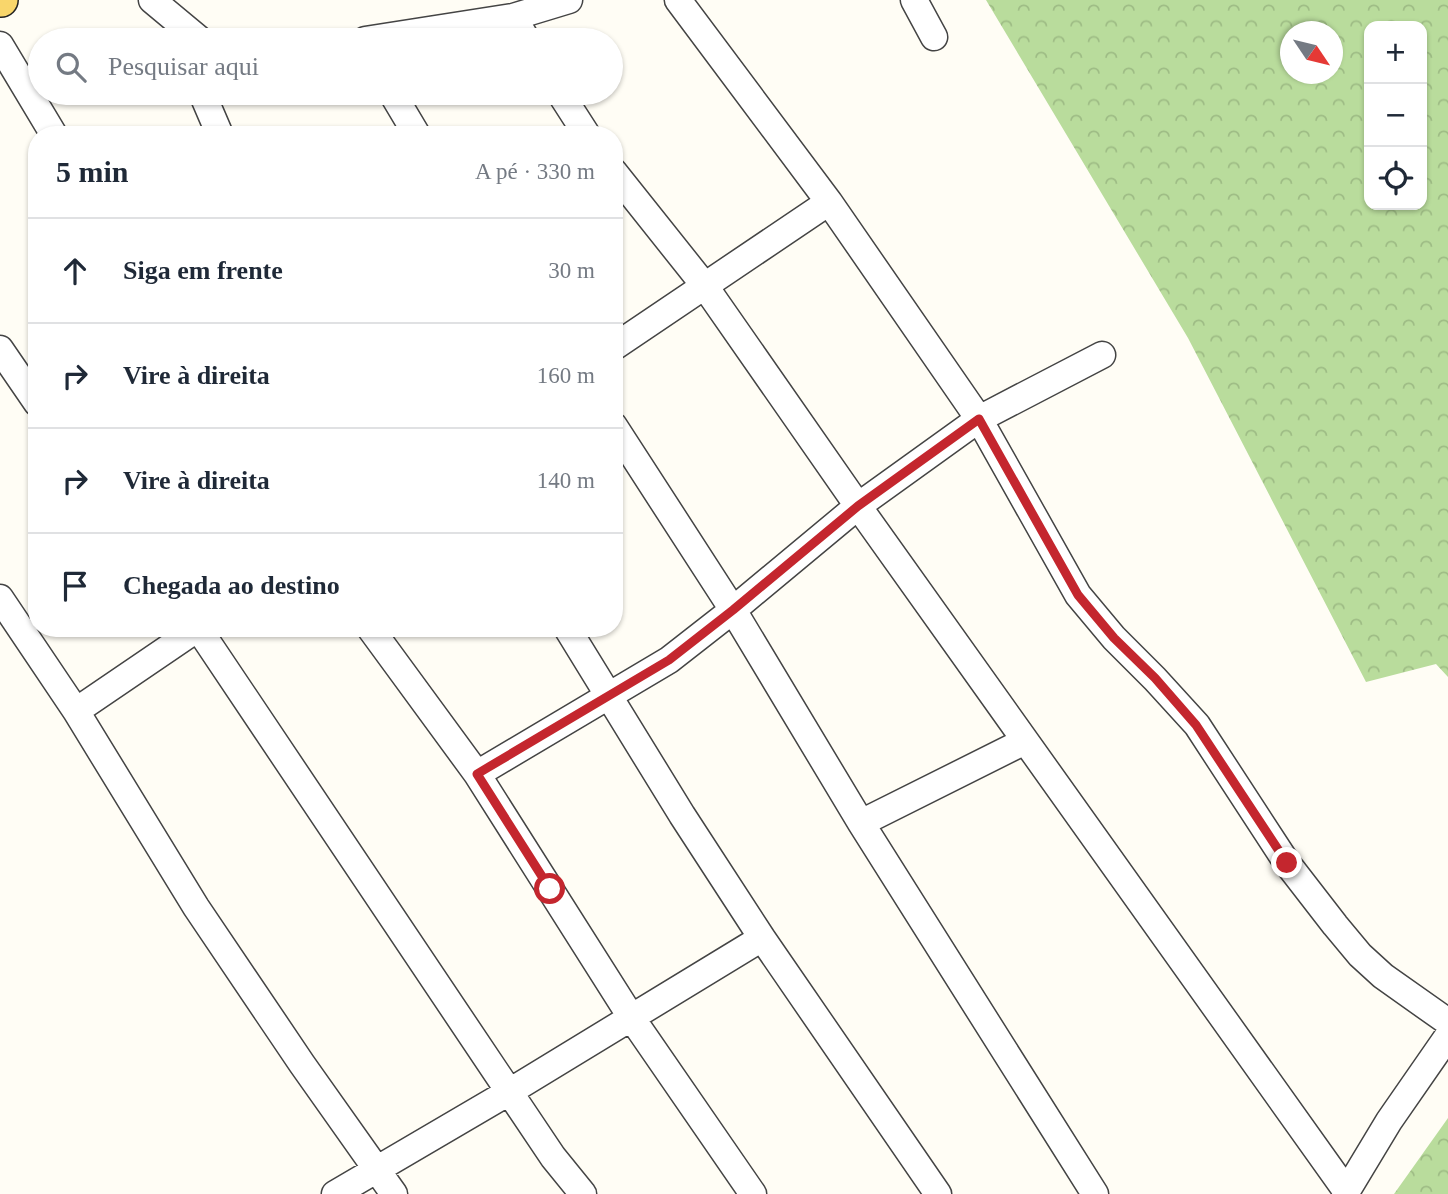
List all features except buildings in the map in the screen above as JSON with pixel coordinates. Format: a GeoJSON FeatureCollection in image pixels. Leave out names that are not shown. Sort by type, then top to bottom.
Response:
{"type":"FeatureCollection","features":[{"type":"Feature","properties":{"kind":"street"},"geometry":{"type":"LineString","coordinates":[[152,0],[182,28]]}},
{"type":"Feature","properties":{"kind":"street"},"geometry":{"type":"LineString","coordinates":[[442,28],[513,17],[569,0]]}},
{"type":"Feature","properties":{"kind":"street"},"geometry":{"type":"LineString","coordinates":[[678,0],[829,202],[979,419],[1078,595],[1114,638],[1155,678],[1196,725],[1287,863],[1360,955],[1384,976],[1448,1021]]}},
{"type":"Feature","properties":{"kind":"street"},"geometry":{"type":"LineString","coordinates":[[914,0],[934,37]]}},
{"type":"Feature","properties":{"kind":"street"},"geometry":{"type":"LineString","coordinates":[[513,17],[520,28]]}},
{"type":"Feature","properties":{"kind":"street"},"geometry":{"type":"LineString","coordinates":[[0,45],[28,92]]}},
{"type":"Feature","properties":{"kind":"street"},"geometry":{"type":"LineString","coordinates":[[36,105],[49,126]]}},
{"type":"Feature","properties":{"kind":"street"},"geometry":{"type":"LineString","coordinates":[[207,105],[216,126]]}},
{"type":"Feature","properties":{"kind":"street"},"geometry":{"type":"LineString","coordinates":[[399,105],[412,126]]}},
{"type":"Feature","properties":{"kind":"street"},"geometry":{"type":"LineString","coordinates":[[568,105],[581,126]]}},
{"type":"Feature","properties":{"kind":"street"},"geometry":{"type":"LineString","coordinates":[[623,183],[704,285],[1346,1193],[1390,1121],[1448,1036]]}},
{"type":"Feature","properties":{"kind":"street"},"geometry":{"type":"LineString","coordinates":[[623,341],[829,202]]}},
{"type":"Feature","properties":{"kind":"street"},"geometry":{"type":"LineString","coordinates":[[0,349],[28,390]]}},
{"type":"Feature","properties":{"kind":"street"},"geometry":{"type":"LineString","coordinates":[[477,774],[669,660],[858,506],[979,419],[1102,355]]}},
{"type":"Feature","properties":{"kind":"street"},"geometry":{"type":"LineString","coordinates":[[623,440],[733,610],[861,823],[1094,1194]]}},
{"type":"Feature","properties":{"kind":"street"},"geometry":{"type":"LineString","coordinates":[[0,598],[76,711],[196,907],[394,1194]]}},
{"type":"Feature","properties":{"kind":"street"},"geometry":{"type":"LineString","coordinates":[[76,711],[185,637]]}},
{"type":"Feature","properties":{"kind":"street"},"geometry":{"type":"LineString","coordinates":[[204,637],[553,1157],[583,1194]]}},
{"type":"Feature","properties":{"kind":"street"},"geometry":{"type":"LineString","coordinates":[[377,637],[477,774],[631,1017],[753,1194]]}},
{"type":"Feature","properties":{"kind":"street"},"geometry":{"type":"LineString","coordinates":[[572,637],[762,938],[938,1194]]}},
{"type":"Feature","properties":{"kind":"street"},"geometry":{"type":"LineString","coordinates":[[861,823],[1025,741]]}},
{"type":"Feature","properties":{"kind":"street"},"geometry":{"type":"LineString","coordinates":[[335,1194],[378,1171],[762,938]]}},
{"type":"Feature","properties":{"kind":"green space"},"geometry":{"type":"Polygon","coordinates":[[[986,0],[1448,0],[1448,677],[1436,664],[1366,682],[1188,338],[986,0]]]}},
{"type":"Feature","properties":{"kind":"green space"},"geometry":{"type":"Polygon","coordinates":[[[1448,1118],[1448,1194],[1394,1194],[1448,1118]]]}},
{"type":"Feature","properties":{"kind":"route"},"geometry":{"type":"LineString","coordinates":[[550,889],[477,774],[669,660],[858,506],[979,419],[1078,595],[1114,638],[1155,678],[1196,725],[1287,863]]}}]}
